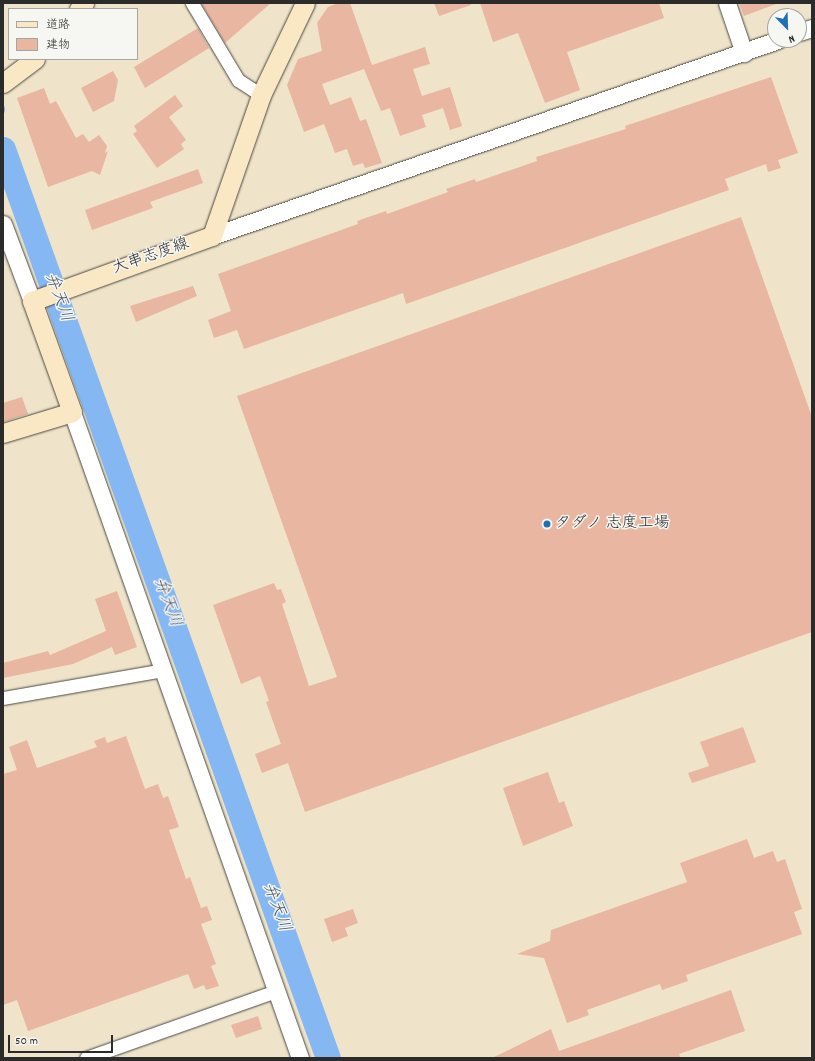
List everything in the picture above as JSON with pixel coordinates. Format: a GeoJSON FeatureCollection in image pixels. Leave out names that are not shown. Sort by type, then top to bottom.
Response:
{"type":"FeatureCollection","features":[{"type":"Feature","properties":{"kind":"main road"},"geometry":{"type":"LineString","coordinates":[[212,236],[261,95],[305,3]]}},
{"type":"Feature","properties":{"kind":"main road"},"geometry":{"type":"LineString","coordinates":[[3,83],[34,60]]}},
{"type":"Feature","properties":{"kind":"main road","name":"大串志度線"},"geometry":{"type":"LineString","coordinates":[[40,297],[212,236]]}},
{"type":"Feature","properties":{"kind":"main road"},"geometry":{"type":"LineString","coordinates":[[3,433],[72,412],[40,297]]}},
{"type":"Feature","properties":{"kind":"street"},"geometry":{"type":"LineString","coordinates":[[192,3],[238,80],[261,95]]}},
{"type":"Feature","properties":{"kind":"street"},"geometry":{"type":"LineString","coordinates":[[727,3],[744,53]]}},
{"type":"Feature","properties":{"kind":"street"},"geometry":{"type":"LineString","coordinates":[[212,236],[767,44]]}},
{"type":"Feature","properties":{"kind":"street"},"geometry":{"type":"LineString","coordinates":[[3,224],[40,297]]}},
{"type":"Feature","properties":{"kind":"street"},"geometry":{"type":"LineString","coordinates":[[72,412],[300,1058]]}},
{"type":"Feature","properties":{"kind":"street"},"geometry":{"type":"LineString","coordinates":[[3,698],[164,670]]}},
{"type":"Feature","properties":{"kind":"street"},"geometry":{"type":"LineString","coordinates":[[86,1058],[276,991]]}},
{"type":"Feature","properties":{"kind":"building"},"geometry":{"type":"Polygon","coordinates":[[[201,3],[271,3],[225,43],[201,3]]]}},
{"type":"Feature","properties":{"kind":"building"},"geometry":{"type":"Polygon","coordinates":[[[338,3],[350,3],[372,65],[425,47],[430,64],[413,69],[422,96],[450,87],[462,126],[450,130],[443,108],[422,115],[426,127],[400,136],[390,108],[381,111],[364,69],[322,84],[330,105],[351,97],[360,121],[366,119],[382,163],[365,168],[363,163],[353,166],[347,149],[335,153],[324,124],[304,132],[287,85],[298,59],[322,51],[317,23],[328,7],[338,3]]]}},
{"type":"Feature","properties":{"kind":"building"},"geometry":{"type":"Polygon","coordinates":[[[434,3],[471,3],[471,5],[439,16],[434,3]]]}},
{"type":"Feature","properties":{"kind":"building"},"geometry":{"type":"Polygon","coordinates":[[[480,3],[659,3],[664,18],[567,52],[580,90],[545,103],[518,33],[493,42],[480,3]]]}},
{"type":"Feature","properties":{"kind":"building"},"geometry":{"type":"Polygon","coordinates":[[[739,3],[776,3],[776,4],[744,16],[739,3]]]}},
{"type":"Feature","properties":{"kind":"building"},"geometry":{"type":"Polygon","coordinates":[[[198,28],[209,48],[145,88],[134,67],[198,28]]]}},
{"type":"Feature","properties":{"kind":"building"},"geometry":{"type":"Polygon","coordinates":[[[113,71],[118,80],[114,101],[93,112],[81,88],[113,71]]]}},
{"type":"Feature","properties":{"kind":"building"},"geometry":{"type":"Polygon","coordinates":[[[771,77],[798,153],[778,160],[781,168],[768,172],[766,164],[725,179],[729,190],[406,304],[403,293],[244,349],[237,330],[214,338],[208,320],[231,311],[218,274],[358,224],[357,221],[386,211],[387,214],[448,192],[446,189],[475,179],[476,182],[537,161],[536,157],[626,129],[625,126],[771,77]]]}},
{"type":"Feature","properties":{"kind":"building"},"geometry":{"type":"Polygon","coordinates":[[[44,88],[50,104],[56,101],[76,138],[83,134],[89,142],[99,135],[107,146],[105,153],[108,151],[100,175],[92,171],[48,187],[17,98],[44,88]]]}},
{"type":"Feature","properties":{"kind":"building"},"geometry":{"type":"Polygon","coordinates":[[[175,95],[183,106],[169,117],[186,140],[181,144],[184,149],[157,168],[133,134],[137,131],[134,126],[175,95]]]}},
{"type":"Feature","properties":{"kind":"building"},"geometry":{"type":"Polygon","coordinates":[[[198,169],[203,183],[150,202],[153,208],[92,230],[85,210],[198,169]]]}},
{"type":"Feature","properties":{"kind":"building","name":"タダノ 志度工場"},"geometry":{"type":"Polygon","coordinates":[[[741,217],[812,417],[812,632],[305,812],[288,763],[262,773],[255,754],[281,744],[266,702],[269,701],[260,676],[241,684],[213,605],[274,583],[277,590],[281,589],[286,602],[282,604],[309,686],[337,677],[237,396],[741,217]]]}},
{"type":"Feature","properties":{"kind":"building"},"geometry":{"type":"Polygon","coordinates":[[[193,286],[197,296],[136,322],[130,306],[193,286]]]}},
{"type":"Feature","properties":{"kind":"building"},"geometry":{"type":"Polygon","coordinates":[[[22,397],[28,414],[3,422],[3,403],[22,397]]]}},
{"type":"Feature","properties":{"kind":"building"},"geometry":{"type":"Polygon","coordinates":[[[117,591],[137,647],[115,655],[112,647],[73,664],[3,678],[3,663],[48,651],[50,655],[106,631],[95,599],[117,591]]]}},
{"type":"Feature","properties":{"kind":"building"},"geometry":{"type":"Polygon","coordinates":[[[743,727],[756,762],[692,783],[688,773],[709,766],[700,742],[743,727]]]}},
{"type":"Feature","properties":{"kind":"building"},"geometry":{"type":"Polygon","coordinates":[[[126,736],[145,789],[158,784],[163,798],[168,796],[179,827],[169,830],[186,879],[190,877],[201,908],[207,906],[212,920],[201,924],[216,964],[211,966],[219,986],[206,990],[204,985],[194,989],[188,974],[28,1031],[17,1000],[3,1005],[3,774],[17,770],[9,747],[27,740],[37,768],[97,747],[94,741],[105,737],[107,743],[126,736]]]}},
{"type":"Feature","properties":{"kind":"building"},"geometry":{"type":"Polygon","coordinates":[[[548,772],[559,803],[564,801],[573,826],[523,846],[503,788],[548,772]]]}},
{"type":"Feature","properties":{"kind":"building"},"geometry":{"type":"Polygon","coordinates":[[[747,839],[754,858],[773,851],[777,862],[785,859],[802,909],[794,912],[802,934],[686,975],[688,981],[662,990],[660,984],[587,1010],[589,1015],[567,1023],[544,958],[517,954],[550,941],[551,930],[687,882],[680,863],[747,839]]]}},
{"type":"Feature","properties":{"kind":"building"},"geometry":{"type":"Polygon","coordinates":[[[353,909],[358,923],[345,928],[348,936],[332,942],[324,919],[353,909]]]}},
{"type":"Feature","properties":{"kind":"building"},"geometry":{"type":"Polygon","coordinates":[[[731,990],[745,1031],[679,1054],[681,1058],[492,1058],[551,1029],[559,1051],[731,990]]]}},
{"type":"Feature","properties":{"kind":"building"},"geometry":{"type":"Polygon","coordinates":[[[258,1016],[262,1029],[236,1038],[231,1025],[258,1016]]]}},
{"type":"Feature","properties":{"kind":"waterway","name":"弁天川"},"geometry":{"type":"LineString","coordinates":[[3,149],[328,1058]]}},
{"type":"Feature","properties":{"kind":"place","name":"タダノ 志度工場"},"geometry":{"type":"Point","coordinates":[547,524]}}]}
